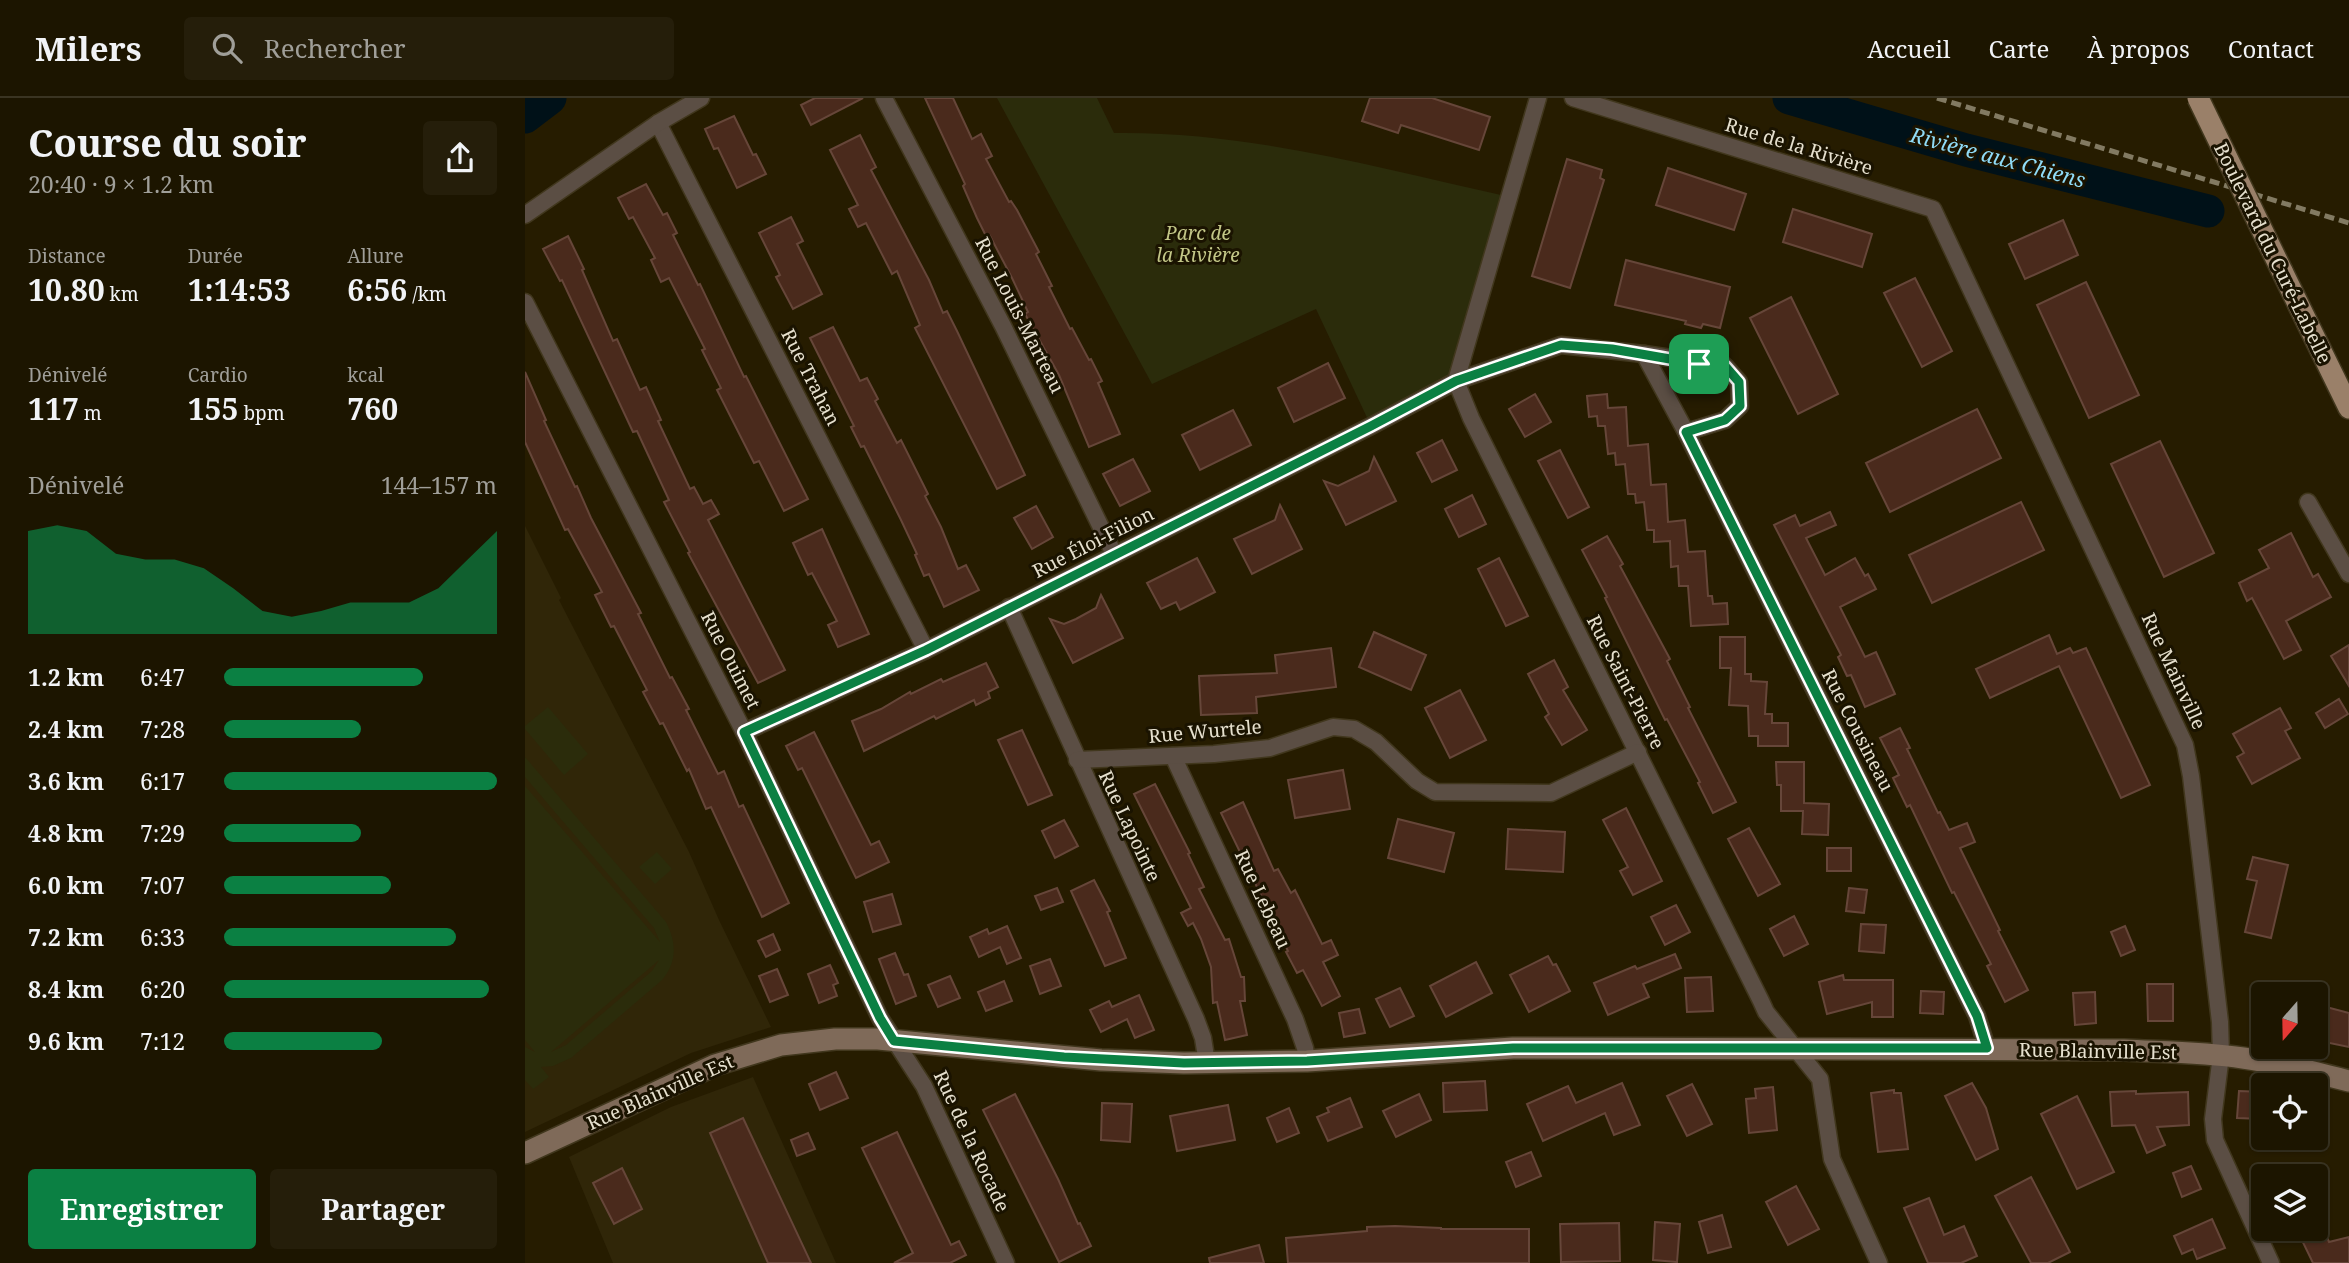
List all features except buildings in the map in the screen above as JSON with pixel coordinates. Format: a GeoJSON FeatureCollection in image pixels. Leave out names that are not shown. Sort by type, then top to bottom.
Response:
{"type":"FeatureCollection","features":[{"type":"Feature","properties":{"kind":"main road","name":"Boulevard du Curé-Labelle"},"geometry":{"type":"LineString","coordinates":[[2198,98],[2349,408]]}},
{"type":"Feature","properties":{"kind":"street"},"geometry":{"type":"LineString","coordinates":[[525,215],[658,122],[701,98]]}},
{"type":"Feature","properties":{"kind":"street","name":"Rue Louis-Marteau"},"geometry":{"type":"LineString","coordinates":[[884,98],[1003,326],[1114,554]]}},
{"type":"Feature","properties":{"kind":"street"},"geometry":{"type":"LineString","coordinates":[[1456,381],[1538,98]]}},
{"type":"Feature","properties":{"kind":"street","name":"Rue de la Rivière"},"geometry":{"type":"LineString","coordinates":[[1573,98],[1933,209]]}},
{"type":"Feature","properties":{"kind":"street","name":"Rue Trahan"},"geometry":{"type":"LineString","coordinates":[[658,122],[926,650]]}},
{"type":"Feature","properties":{"kind":"street","name":"Rue Mainville"},"geometry":{"type":"LineString","coordinates":[[1933,209],[2185,745],[2220,1022],[2221,1055],[2214,1103],[2215,1140],[2271,1263]]}},
{"type":"Feature","properties":{"kind":"street","name":"Rue Ouimet"},"geometry":{"type":"LineString","coordinates":[[525,302],[744,732],[880,1018],[894,1041]]}},
{"type":"Feature","properties":{"kind":"street"},"geometry":{"type":"LineString","coordinates":[[1456,381],[1561,345],[1725,366],[1739,382],[1740,406],[1725,420],[1686,432]]}},
{"type":"Feature","properties":{"kind":"street","name":"Rue Cousineau"},"geometry":{"type":"LineString","coordinates":[[1644,354],[1686,432],[1977,1016],[1987,1048]]}},
{"type":"Feature","properties":{"kind":"street","name":"Rue Éloi-Filion"},"geometry":{"type":"LineString","coordinates":[[744,732],[926,650],[1456,381]]}},
{"type":"Feature","properties":{"kind":"street","name":"Rue Saint-Pierre"},"geometry":{"type":"LineString","coordinates":[[1456,381],[1471,418],[1766,1012],[1820,1079],[1832,1159],[1872,1261]]}},
{"type":"Feature","properties":{"kind":"street"},"geometry":{"type":"LineString","coordinates":[[2308,502],[2349,574]]}},
{"type":"Feature","properties":{"kind":"street","name":"Rue Lapointe"},"geometry":{"type":"LineString","coordinates":[[1009,607],[1196,1019],[1203,1038],[1207,1063]]}},
{"type":"Feature","properties":{"kind":"street","name":"Rue Wurtele"},"geometry":{"type":"LineString","coordinates":[[1077,760],[1269,748],[1333,727],[1354,729],[1376,742],[1417,781],[1436,792],[1551,793],[1638,752]]}},
{"type":"Feature","properties":{"kind":"street","name":"Rue Lebeau"},"geometry":{"type":"LineString","coordinates":[[1174,756],[1295,1019],[1307,1061]]}},
{"type":"Feature","properties":{"kind":"street","name":"Rue Blainville Est"},"geometry":{"type":"LineString","coordinates":[[525,1153],[689,1076],[739,1057],[781,1045],[835,1039],[894,1041],[1110,1060],[1207,1063],[1307,1061],[1513,1048],[2124,1050],[2221,1055],[2294,1067],[2349,1081]]}},
{"type":"Feature","properties":{"kind":"street","name":"Rue de la Rocade"},"geometry":{"type":"LineString","coordinates":[[894,1041],[924,1086],[1006,1263]]}},
{"type":"Feature","properties":{"kind":"shaded area"},"geometry":{"type":"Polygon","coordinates":[[[525,526],[561,598],[559,600],[689,852],[771,1027],[691,1053],[525,1132],[525,526]]]}},
{"type":"Feature","properties":{"kind":"shaded area"},"geometry":{"type":"Polygon","coordinates":[[[753,1077],[836,1263],[613,1263],[569,1157],[671,1107],[753,1077]]]}},
{"type":"Feature","properties":{"kind":"green space","name":"Parc de la Rivière"},"geometry":{"type":"Polygon","coordinates":[[[997,98],[1097,98],[1114,133],[1214,138],[1264,145],[1363,163],[1510,197],[1456,381],[1371,426],[1316,309],[1152,384],[997,98]]]}},
{"type":"Feature","properties":{"kind":"green space"},"geometry":{"type":"Polygon","coordinates":[[[548,707],[588,754],[564,775],[525,729],[525,726],[548,707]]]}},
{"type":"Feature","properties":{"kind":"green space"},"geometry":{"type":"Polygon","coordinates":[[[525,757],[666,922],[674,945],[671,966],[662,980],[571,1058],[553,1066],[541,1067],[549,1077],[533,1089],[525,1080],[525,1047],[535,1052],[525,1040],[525,786],[660,942],[654,928],[525,777],[525,757]],[[659,960],[551,1052],[566,1045],[652,971],[659,960]]]}},
{"type":"Feature","properties":{"kind":"green space"},"geometry":{"type":"Polygon","coordinates":[[[657,852],[672,869],[655,884],[639,867],[657,852]]]}},
{"type":"Feature","properties":{"kind":"waterway","name":"Rivière aux Chiens"},"geometry":{"type":"LineString","coordinates":[[525,117],[550,98]]}},
{"type":"Feature","properties":{"kind":"waterway","name":"Rivière aux Chiens"},"geometry":{"type":"LineString","coordinates":[[1789,98],[1966,150],[2208,211]]}},
{"type":"Feature","properties":{"kind":"railway"},"geometry":{"type":"LineString","coordinates":[[1937,98],[2349,223]]}},
{"type":"Feature","properties":{"kind":"route"},"geometry":{"type":"LineString","coordinates":[[1561,345],[1612,349],[1699,364],[1725,366],[1739,382],[1740,406],[1725,420],[1686,432],[1977,1016],[1987,1048],[1513,1048],[1307,1061],[1184,1063],[1064,1057],[894,1041],[880,1018],[744,732],[926,650],[1456,381],[1561,345]]}}]}
